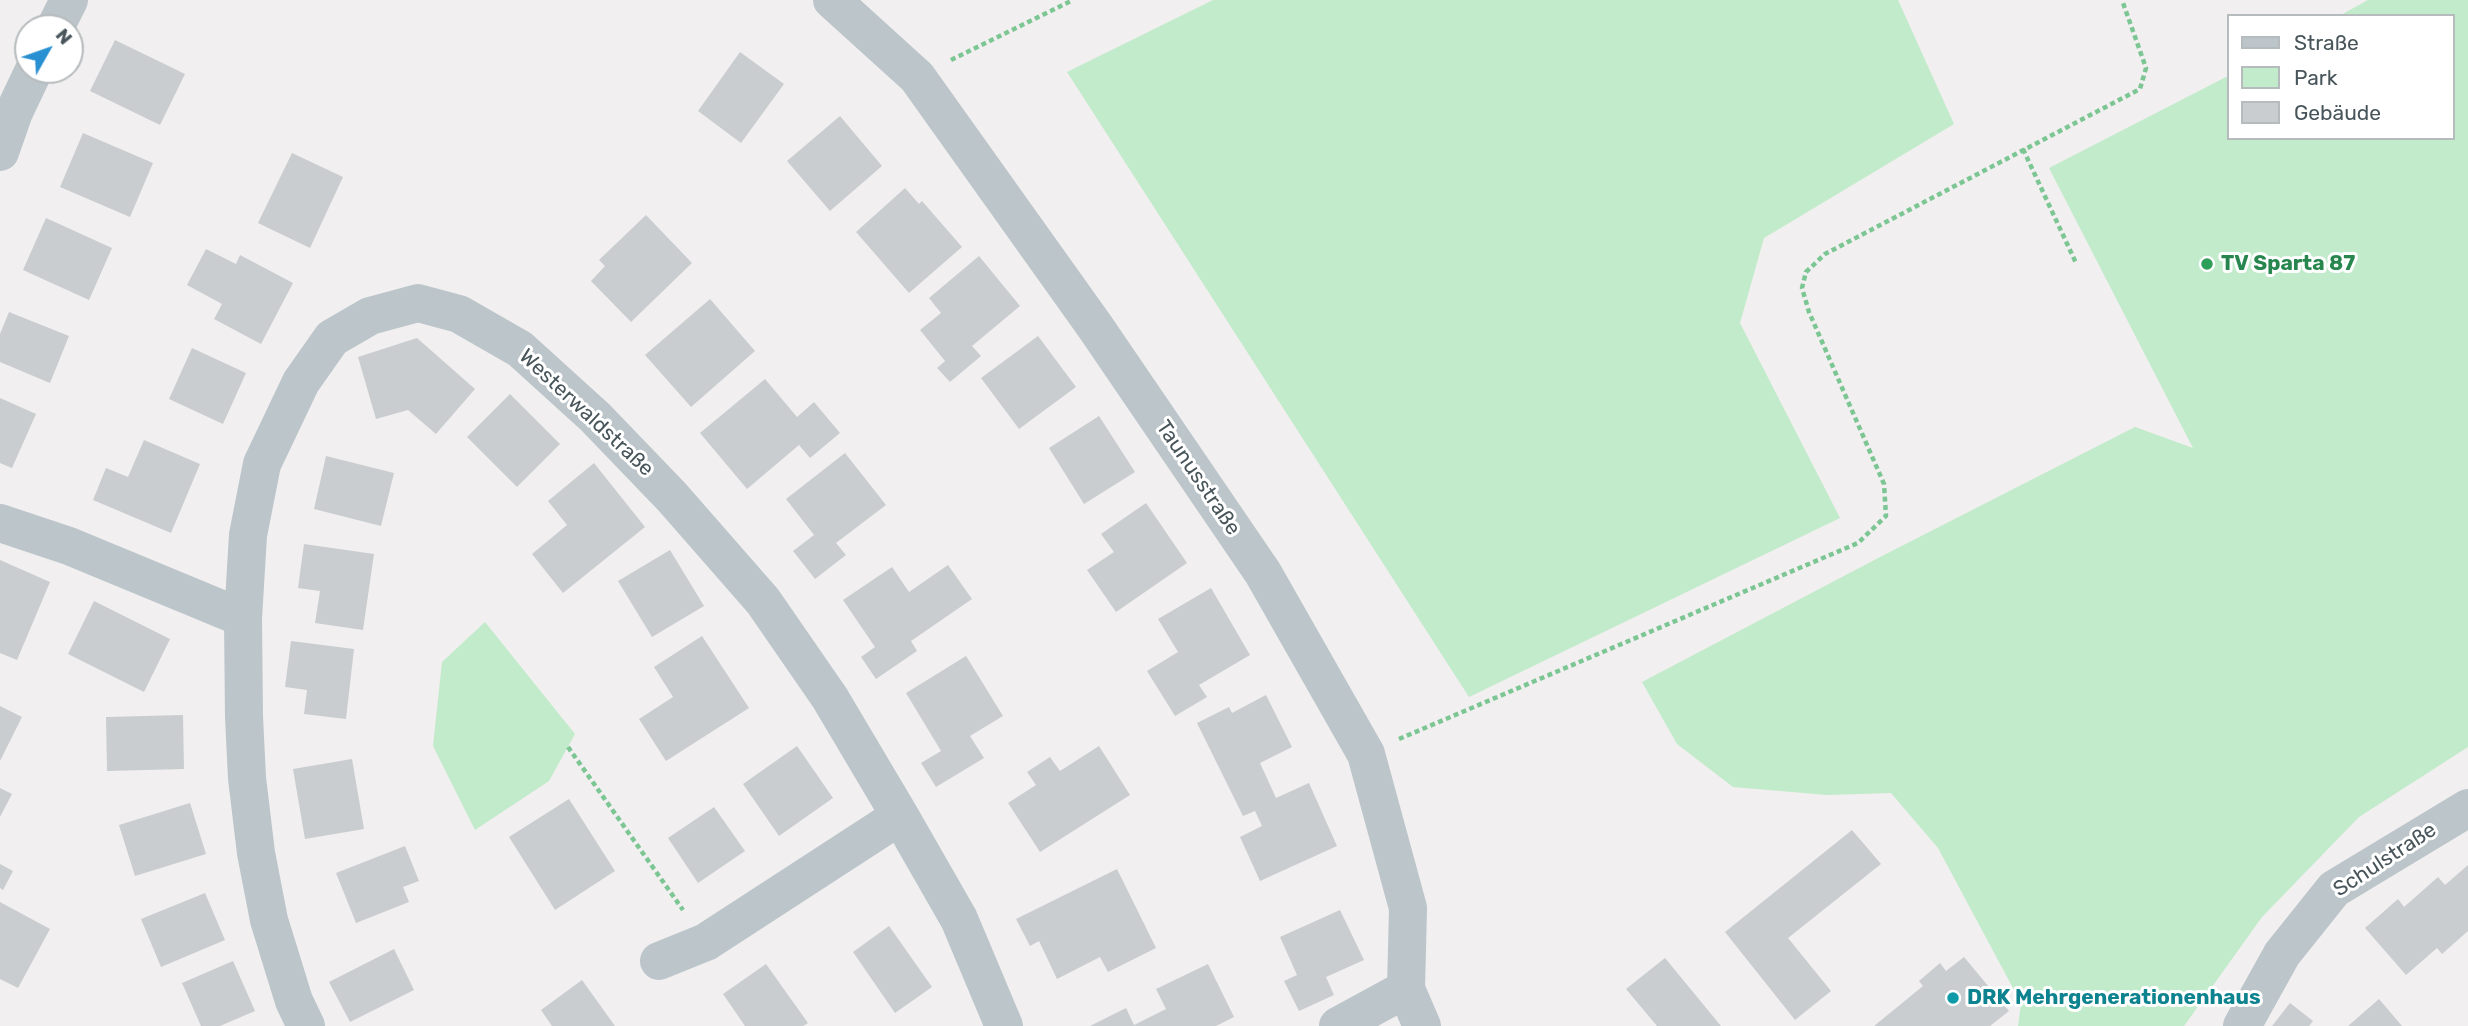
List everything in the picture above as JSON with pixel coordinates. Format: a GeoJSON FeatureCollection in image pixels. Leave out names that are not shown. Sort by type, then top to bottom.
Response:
{"type":"FeatureCollection","features":[{"type":"Feature","properties":{"kind":"street","name":"Taunusstraße"},"geometry":{"type":"LineString","coordinates":[[835,1],[917,77],[1096,328],[1263,573],[1366,754],[1408,908],[1406,989],[1422,1026]]}},
{"type":"Feature","properties":{"kind":"street"},"geometry":{"type":"LineString","coordinates":[[0,152],[13,112],[27,84]]}},
{"type":"Feature","properties":{"kind":"street","name":"Westerwaldstraße"},"geometry":{"type":"LineString","coordinates":[[306,1026],[294,1001],[269,920],[256,853],[245,741],[243,618],[248,535],[262,464],[301,382],[332,338],[370,316],[418,303],[459,314],[520,349],[596,417],[681,507],[763,601],[830,698],[959,919],[1004,1026]]}},
{"type":"Feature","properties":{"kind":"street"},"geometry":{"type":"LineString","coordinates":[[0,523],[69,546],[243,618]]}},
{"type":"Feature","properties":{"kind":"street","name":"Schulstraße"},"geometry":{"type":"LineString","coordinates":[[2242,1026],[2282,954],[2334,889],[2468,808]]}},
{"type":"Feature","properties":{"kind":"street"},"geometry":{"type":"LineString","coordinates":[[659,961],[706,942],[900,816]]}},
{"type":"Feature","properties":{"kind":"street"},"geometry":{"type":"LineString","coordinates":[[1338,1026],[1406,989]]}},
{"type":"Feature","properties":{"kind":"path"},"geometry":{"type":"LineString","coordinates":[[917,77],[1073,0]]}},
{"type":"Feature","properties":{"kind":"path"},"geometry":{"type":"LineString","coordinates":[[1366,754],[1858,542],[1886,516],[1884,484],[1809,312],[1802,288],[1806,272],[1825,254],[2140,89],[2146,68],[2122,0]]}},
{"type":"Feature","properties":{"kind":"path"},"geometry":{"type":"LineString","coordinates":[[2024,149],[2076,263]]}},
{"type":"Feature","properties":{"kind":"path"},"geometry":{"type":"LineString","coordinates":[[568,747],[706,942]]}},
{"type":"Feature","properties":{"kind":"green space"},"geometry":{"type":"Polygon","coordinates":[[[1213,0],[1898,0],[1954,124],[1764,238],[1740,323],[1840,518],[1469,697],[1067,72],[1213,0]]]}},
{"type":"Feature","properties":{"kind":"green space"},"geometry":{"type":"Polygon","coordinates":[[[2368,0],[2468,0],[2468,747],[2359,817],[2262,917],[2184,1026],[2018,1026],[2021,1003],[1938,848],[1891,793],[1827,795],[1733,787],[1677,744],[1642,682],[2135,427],[2193,448],[2049,168],[2226,77],[2226,140],[2454,140],[2454,14],[2343,14],[2368,0]]]}},
{"type":"Feature","properties":{"kind":"green space"},"geometry":{"type":"Polygon","coordinates":[[[485,622],[575,734],[549,781],[475,830],[433,746],[442,662],[485,622]]]}},
{"type":"Feature","properties":{"kind":"building"},"geometry":{"type":"Polygon","coordinates":[[[115,40],[185,74],[160,125],[90,91],[115,40]]]}},
{"type":"Feature","properties":{"kind":"building"},"geometry":{"type":"Polygon","coordinates":[[[740,52],[784,84],[741,143],[698,111],[740,52]]]}},
{"type":"Feature","properties":{"kind":"building"},"geometry":{"type":"Polygon","coordinates":[[[840,116],[882,166],[830,211],[787,161],[840,116]]]}},
{"type":"Feature","properties":{"kind":"building"},"geometry":{"type":"Polygon","coordinates":[[[83,133],[153,163],[130,217],[60,187],[83,133]]]}},
{"type":"Feature","properties":{"kind":"building"},"geometry":{"type":"Polygon","coordinates":[[[292,153],[343,177],[310,248],[258,223],[292,153]]]}},
{"type":"Feature","properties":{"kind":"building"},"geometry":{"type":"Polygon","coordinates":[[[905,188],[919,204],[922,201],[962,247],[909,293],[856,232],[905,188]]]}},
{"type":"Feature","properties":{"kind":"building"},"geometry":{"type":"Polygon","coordinates":[[[646,215],[692,263],[631,322],[591,281],[605,266],[599,260],[646,215]]]}},
{"type":"Feature","properties":{"kind":"building"},"geometry":{"type":"Polygon","coordinates":[[[46,218],[112,248],[89,300],[23,270],[46,218]]]}},
{"type":"Feature","properties":{"kind":"building"},"geometry":{"type":"Polygon","coordinates":[[[206,249],[236,264],[240,255],[293,283],[261,344],[214,319],[222,304],[187,285],[206,249]]]}},
{"type":"Feature","properties":{"kind":"building"},"geometry":{"type":"Polygon","coordinates":[[[979,256],[1020,306],[972,346],[981,356],[950,382],[937,368],[945,361],[920,330],[941,313],[929,298],[979,256]]]}},
{"type":"Feature","properties":{"kind":"building"},"geometry":{"type":"Polygon","coordinates":[[[710,299],[755,351],[691,407],[645,355],[710,299]]]}},
{"type":"Feature","properties":{"kind":"building"},"geometry":{"type":"Polygon","coordinates":[[[9,312],[69,336],[50,383],[0,362],[0,334],[9,312]]]}},
{"type":"Feature","properties":{"kind":"building"},"geometry":{"type":"Polygon","coordinates":[[[1038,336],[1076,387],[1019,429],[981,378],[1038,336]]]}},
{"type":"Feature","properties":{"kind":"building"},"geometry":{"type":"Polygon","coordinates":[[[417,338],[475,389],[436,434],[408,410],[376,419],[358,357],[417,338]]]}},
{"type":"Feature","properties":{"kind":"building"},"geometry":{"type":"Polygon","coordinates":[[[192,348],[246,373],[223,424],[169,399],[192,348]]]}},
{"type":"Feature","properties":{"kind":"building"},"geometry":{"type":"Polygon","coordinates":[[[765,379],[797,417],[814,402],[840,433],[810,458],[799,445],[747,489],[700,433],[765,379]]]}},
{"type":"Feature","properties":{"kind":"building"},"geometry":{"type":"Polygon","coordinates":[[[510,394],[560,444],[517,487],[467,437],[510,394]]]}},
{"type":"Feature","properties":{"kind":"building"},"geometry":{"type":"Polygon","coordinates":[[[0,398],[36,414],[12,468],[0,463],[0,398]]]}},
{"type":"Feature","properties":{"kind":"building"},"geometry":{"type":"Polygon","coordinates":[[[1099,416],[1135,472],[1084,504],[1049,448],[1099,416]]]}},
{"type":"Feature","properties":{"kind":"building"},"geometry":{"type":"Polygon","coordinates":[[[144,440],[200,464],[171,533],[93,500],[106,468],[128,477],[144,440]]]}},
{"type":"Feature","properties":{"kind":"building"},"geometry":{"type":"Polygon","coordinates":[[[845,453],[886,505],[836,543],[846,555],[815,579],[793,551],[814,535],[786,499],[845,453]]]}},
{"type":"Feature","properties":{"kind":"building"},"geometry":{"type":"Polygon","coordinates":[[[326,456],[394,473],[381,526],[314,509],[326,456]]]}},
{"type":"Feature","properties":{"kind":"building"},"geometry":{"type":"Polygon","coordinates":[[[594,463],[645,527],[563,593],[532,554],[567,525],[548,501],[594,463]]]}},
{"type":"Feature","properties":{"kind":"building"},"geometry":{"type":"Polygon","coordinates":[[[1146,503],[1187,563],[1116,612],[1087,570],[1114,552],[1101,534],[1146,503]]]}},
{"type":"Feature","properties":{"kind":"building"},"geometry":{"type":"Polygon","coordinates":[[[304,544],[374,554],[363,630],[315,623],[320,591],[298,588],[304,544]]]}},
{"type":"Feature","properties":{"kind":"building"},"geometry":{"type":"Polygon","coordinates":[[[670,550],[704,606],[652,637],[618,581],[670,550]]]}},
{"type":"Feature","properties":{"kind":"building"},"geometry":{"type":"Polygon","coordinates":[[[0,560],[50,582],[17,660],[0,653],[0,560]]]}},
{"type":"Feature","properties":{"kind":"building"},"geometry":{"type":"Polygon","coordinates":[[[948,565],[972,599],[911,641],[917,651],[876,679],[861,657],[875,647],[843,600],[892,567],[909,592],[948,565]]]}},
{"type":"Feature","properties":{"kind":"building"},"geometry":{"type":"Polygon","coordinates":[[[1211,588],[1250,655],[1199,685],[1207,697],[1175,716],[1147,671],[1178,652],[1158,619],[1211,588]]]}},
{"type":"Feature","properties":{"kind":"building"},"geometry":{"type":"Polygon","coordinates":[[[94,601],[170,639],[144,692],[68,654],[94,601]]]}},
{"type":"Feature","properties":{"kind":"building"},"geometry":{"type":"Polygon","coordinates":[[[702,636],[749,708],[666,761],[639,719],[673,697],[654,667],[702,636]]]}},
{"type":"Feature","properties":{"kind":"building"},"geometry":{"type":"Polygon","coordinates":[[[291,641],[354,649],[346,719],[304,714],[307,690],[285,687],[291,641]]]}},
{"type":"Feature","properties":{"kind":"building"},"geometry":{"type":"Polygon","coordinates":[[[966,656],[1003,716],[970,736],[984,758],[936,787],[921,763],[941,751],[906,693],[966,656]]]}},
{"type":"Feature","properties":{"kind":"building"},"geometry":{"type":"Polygon","coordinates":[[[1266,695],[1292,747],[1260,763],[1276,798],[1309,783],[1337,846],[1260,881],[1240,837],[1262,826],[1255,811],[1243,816],[1197,723],[1229,707],[1232,713],[1266,695]]]}},
{"type":"Feature","properties":{"kind":"building"},"geometry":{"type":"Polygon","coordinates":[[[0,706],[22,717],[0,761],[0,706]]]}},
{"type":"Feature","properties":{"kind":"building"},"geometry":{"type":"Polygon","coordinates":[[[183,715],[184,769],[107,771],[106,717],[183,715]]]}},
{"type":"Feature","properties":{"kind":"building"},"geometry":{"type":"Polygon","coordinates":[[[797,746],[833,798],[779,836],[743,784],[797,746]]]}},
{"type":"Feature","properties":{"kind":"building"},"geometry":{"type":"Polygon","coordinates":[[[1099,746],[1130,795],[1040,852],[1008,803],[1036,785],[1027,772],[1050,757],[1060,771],[1099,746]]]}},
{"type":"Feature","properties":{"kind":"building"},"geometry":{"type":"Polygon","coordinates":[[[352,759],[364,829],[305,839],[293,769],[352,759]]]}},
{"type":"Feature","properties":{"kind":"building"},"geometry":{"type":"Polygon","coordinates":[[[0,788],[12,794],[0,817],[0,788]]]}},
{"type":"Feature","properties":{"kind":"building"},"geometry":{"type":"Polygon","coordinates":[[[569,799],[615,871],[555,910],[509,837],[569,799]]]}},
{"type":"Feature","properties":{"kind":"building"},"geometry":{"type":"Polygon","coordinates":[[[190,803],[206,854],[135,876],[119,825],[190,803]]]}},
{"type":"Feature","properties":{"kind":"building"},"geometry":{"type":"Polygon","coordinates":[[[714,807],[745,851],[698,883],[668,838],[714,807]]]}},
{"type":"Feature","properties":{"kind":"building"},"geometry":{"type":"Polygon","coordinates":[[[1852,830],[1881,864],[1788,938],[1831,991],[1795,1020],[1725,932],[1852,830]]]}},
{"type":"Feature","properties":{"kind":"building"},"geometry":{"type":"Polygon","coordinates":[[[405,846],[419,881],[403,887],[409,902],[356,923],[336,873],[405,846]]]}},
{"type":"Feature","properties":{"kind":"building"},"geometry":{"type":"Polygon","coordinates":[[[0,864],[13,871],[3,890],[0,888],[0,864]]]}},
{"type":"Feature","properties":{"kind":"building"},"geometry":{"type":"Polygon","coordinates":[[[2468,865],[2468,931],[2442,954],[2437,948],[2406,975],[2365,928],[2398,899],[2404,907],[2438,877],[2445,885],[2468,865]]]}},
{"type":"Feature","properties":{"kind":"building"},"geometry":{"type":"Polygon","coordinates":[[[1117,869],[1156,948],[1108,972],[1100,957],[1057,979],[1039,941],[1030,946],[1016,919],[1117,869]]]}},
{"type":"Feature","properties":{"kind":"building"},"geometry":{"type":"Polygon","coordinates":[[[205,893],[225,940],[161,967],[141,919],[205,893]]]}},
{"type":"Feature","properties":{"kind":"building"},"geometry":{"type":"Polygon","coordinates":[[[0,902],[50,929],[18,988],[0,979],[0,902]]]}},
{"type":"Feature","properties":{"kind":"building"},"geometry":{"type":"Polygon","coordinates":[[[1340,910],[1364,960],[1326,977],[1334,995],[1299,1011],[1284,981],[1297,975],[1280,937],[1340,910]]]}},
{"type":"Feature","properties":{"kind":"building"},"geometry":{"type":"Polygon","coordinates":[[[889,926],[932,987],[895,1013],[853,952],[889,926]]]}},
{"type":"Feature","properties":{"kind":"building"},"geometry":{"type":"Polygon","coordinates":[[[394,949],[414,990],[350,1022],[329,982],[394,949]]]}},
{"type":"Feature","properties":{"kind":"building","name":"DRK Mehrgenerationenhaus"},"geometry":{"type":"Polygon","coordinates":[[[1964,957],[2009,1011],[1990,1026],[1874,1026],[1923,986],[1919,981],[1940,963],[1946,971],[1964,957]]]}},
{"type":"Feature","properties":{"kind":"building"},"geometry":{"type":"Polygon","coordinates":[[[1665,958],[1721,1026],[1657,1026],[1626,989],[1665,958]]]}},
{"type":"Feature","properties":{"kind":"building"},"geometry":{"type":"Polygon","coordinates":[[[233,961],[255,1011],[220,1026],[201,1026],[182,983],[233,961]]]}},
{"type":"Feature","properties":{"kind":"building"},"geometry":{"type":"Polygon","coordinates":[[[766,964],[808,1023],[803,1026],[745,1026],[723,994],[766,964]]]}},
{"type":"Feature","properties":{"kind":"building"},"geometry":{"type":"Polygon","coordinates":[[[1208,964],[1234,1017],[1216,1026],[1090,1026],[1126,1008],[1134,1025],[1166,1009],[1156,989],[1208,964]]]}},
{"type":"Feature","properties":{"kind":"building"},"geometry":{"type":"Polygon","coordinates":[[[582,980],[615,1026],[552,1026],[541,1010],[582,980]]]}},
{"type":"Feature","properties":{"kind":"building"},"geometry":{"type":"Polygon","coordinates":[[[2379,999],[2402,1026],[2348,1026],[2379,999]]]}},
{"type":"Feature","properties":{"kind":"building"},"geometry":{"type":"Polygon","coordinates":[[[2290,1003],[2313,1021],[2309,1026],[2272,1026],[2290,1003]]]}},
{"type":"Feature","properties":{"kind":"place","name":"TV Sparta 87"},"geometry":{"type":"Point","coordinates":[2207,264]}},
{"type":"Feature","properties":{"kind":"place","name":"DRK Mehrgenerationenhaus"},"geometry":{"type":"Point","coordinates":[1953,998]}}]}
